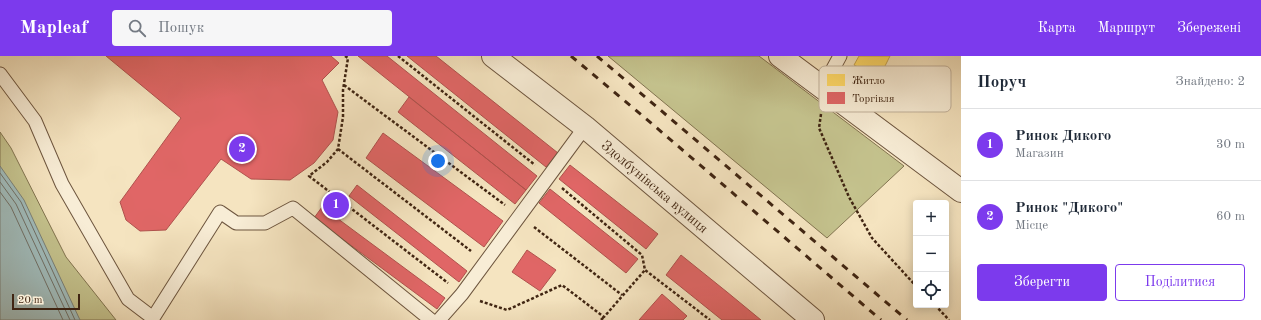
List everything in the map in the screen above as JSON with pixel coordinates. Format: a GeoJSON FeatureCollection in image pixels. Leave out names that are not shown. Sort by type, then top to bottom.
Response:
{"type":"FeatureCollection","features":[{"type":"Feature","properties":{"kind":"street","name":"Здолбунівська вулиця"},"geometry":{"type":"LineString","coordinates":[[493,56],[585,127],[813,320]]}},
{"type":"Feature","properties":{"kind":"street"},"geometry":{"type":"LineString","coordinates":[[780,56],[819,84]]}},
{"type":"Feature","properties":{"kind":"street"},"geometry":{"type":"LineString","coordinates":[[856,112],[961,191]]}},
{"type":"Feature","properties":{"kind":"lane"},"geometry":{"type":"LineString","coordinates":[[835,66],[840,56]]}},
{"type":"Feature","properties":{"kind":"lane"},"geometry":{"type":"LineString","coordinates":[[0,74],[35,121],[62,184],[128,299],[153,319],[220,212],[236,222],[265,223],[294,208],[431,320]]}},
{"type":"Feature","properties":{"kind":"lane"},"geometry":{"type":"LineString","coordinates":[[439,320],[462,294],[585,127]]}},
{"type":"Feature","properties":{"kind":"path"},"geometry":{"type":"LineString","coordinates":[[345,56],[348,58],[343,84],[343,117],[338,149],[327,162],[310,176],[462,294],[507,310],[562,286],[604,317]]}},
{"type":"Feature","properties":{"kind":"path"},"geometry":{"type":"LineString","coordinates":[[398,56],[548,176],[642,255],[645,270],[710,320]]}},
{"type":"Feature","properties":{"kind":"path"},"geometry":{"type":"LineString","coordinates":[[343,84],[622,295]]}},
{"type":"Feature","properties":{"kind":"path"},"geometry":{"type":"LineString","coordinates":[[821,112],[819,128],[849,197],[872,238],[913,283]]}},
{"type":"Feature","properties":{"kind":"path"},"geometry":{"type":"LineString","coordinates":[[338,149],[485,262]]}},
{"type":"Feature","properties":{"kind":"path"},"geometry":{"type":"LineString","coordinates":[[601,320],[645,270]]}},
{"type":"Feature","properties":{"kind":"path"},"geometry":{"type":"LineString","coordinates":[[938,308],[949,320]]}},
{"type":"Feature","properties":{"kind":"shaded area"},"geometry":{"type":"Polygon","coordinates":[[[608,56],[759,56],[819,102],[819,112],[833,112],[904,166],[827,238],[608,56]]]}},
{"type":"Feature","properties":{"kind":"shaded area"},"geometry":{"type":"Polygon","coordinates":[[[0,132],[11,148],[66,257],[116,320],[0,320],[0,132]]]}},
{"type":"Feature","properties":{"kind":"water"},"geometry":{"type":"Polygon","coordinates":[[[0,166],[24,200],[80,320],[0,320],[0,166]]]}},
{"type":"Feature","properties":{"kind":"building: Житло"},"geometry":{"type":"Polygon","coordinates":[[[859,56],[890,56],[885,66],[854,65],[859,56]]]}},
{"type":"Feature","properties":{"kind":"building: Торгівля"},"geometry":{"type":"Polygon","coordinates":[[[106,56],[331,56],[339,63],[322,80],[338,112],[333,140],[314,163],[290,180],[251,179],[221,159],[166,230],[140,231],[126,220],[120,202],[181,118],[106,56]]]}},
{"type":"Feature","properties":{"kind":"building: Торгівля"},"geometry":{"type":"Polygon","coordinates":[[[358,56],[387,56],[537,176],[526,190],[358,56]]]}},
{"type":"Feature","properties":{"kind":"building: Торгівля"},"geometry":{"type":"Polygon","coordinates":[[[407,56],[436,56],[558,153],[546,167],[407,56]]]}},
{"type":"Feature","properties":{"kind":"building: Торгівля"},"geometry":{"type":"Polygon","coordinates":[[[409,97],[526,190],[515,204],[398,112],[409,97]]]}},
{"type":"Feature","properties":{"kind":"building: Торгівля"},"geometry":{"type":"Polygon","coordinates":[[[383,133],[503,221],[484,247],[366,158],[383,133]]]}},
{"type":"Feature","properties":{"kind":"building: Торгівля"},"geometry":{"type":"Polygon","coordinates":[[[570,165],[658,234],[646,249],[559,179],[570,165]]]}},
{"type":"Feature","properties":{"kind":"building: Торгівля"},"geometry":{"type":"Polygon","coordinates":[[[357,185],[467,271],[459,282],[349,196],[357,185]]]}},
{"type":"Feature","properties":{"kind":"building: Торгівля"},"geometry":{"type":"Polygon","coordinates":[[[550,189],[638,259],[626,273],[539,203],[550,189]]]}},
{"type":"Feature","properties":{"kind":"building: Торгівля"},"geometry":{"type":"Polygon","coordinates":[[[322,207],[445,298],[437,309],[314,218],[322,207]]]}},
{"type":"Feature","properties":{"kind":"building: Торгівля"},"geometry":{"type":"Polygon","coordinates":[[[527,250],[556,270],[540,291],[512,272],[527,250]]]}},
{"type":"Feature","properties":{"kind":"building: Торгівля"},"geometry":{"type":"Polygon","coordinates":[[[681,255],[761,320],[722,320],[666,275],[681,255]]]}},
{"type":"Feature","properties":{"kind":"building: Торгівля"},"geometry":{"type":"Polygon","coordinates":[[[662,294],[687,316],[683,320],[639,320],[662,294]]]}},
{"type":"Feature","properties":{"kind":"railway"},"geometry":{"type":"LineString","coordinates":[[571,56],[881,320]]}},
{"type":"Feature","properties":{"kind":"railway"},"geometry":{"type":"LineString","coordinates":[[597,56],[907,320]]}},
{"type":"Feature","properties":{"kind":"place","name":"Ринок \"Дикого\""},"geometry":{"type":"Point","coordinates":[242,149]}},
{"type":"Feature","properties":{"kind":"place","name":"Ринок Дикого"},"geometry":{"type":"Point","coordinates":[336,205]}}]}
